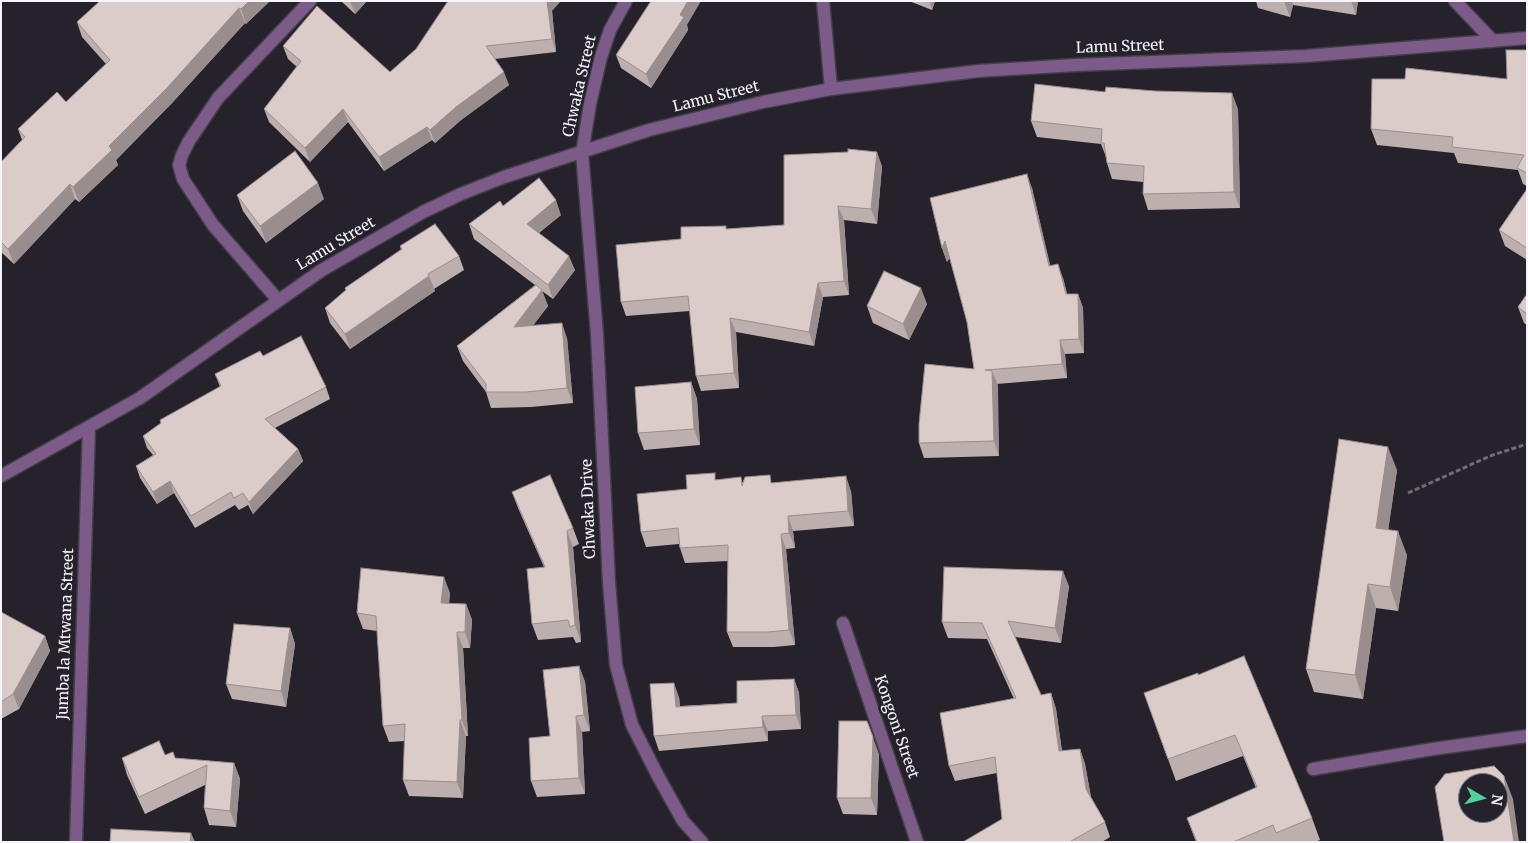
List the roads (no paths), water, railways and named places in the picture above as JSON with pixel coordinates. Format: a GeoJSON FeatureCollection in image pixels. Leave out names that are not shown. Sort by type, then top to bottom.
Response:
{"type":"FeatureCollection","features":[{"type":"Feature","properties":{"kind":"street"},"geometry":{"type":"LineString","coordinates":[[278,300],[213,226],[183,178],[179,165],[189,141],[218,98],[310,1]]}},
{"type":"Feature","properties":{"kind":"street","name":"Chwaka Street"},"geometry":{"type":"LineString","coordinates":[[582,153],[600,56],[610,30],[626,1]]}},
{"type":"Feature","properties":{"kind":"street"},"geometry":{"type":"LineString","coordinates":[[823,1],[831,89]]}},
{"type":"Feature","properties":{"kind":"street"},"geometry":{"type":"LineString","coordinates":[[1455,1],[1493,41]]}},
{"type":"Feature","properties":{"kind":"street","name":"Lamu Street"},"geometry":{"type":"LineString","coordinates":[[1,476],[140,398],[278,300],[380,236],[446,201],[504,177],[649,130],[762,102],[831,89],[978,71],[1076,64],[1306,56],[1527,38]]}},
{"type":"Feature","properties":{"kind":"street","name":"Chwaka Drive"},"geometry":{"type":"LineString","coordinates":[[582,153],[597,334],[609,583],[616,665],[632,725],[683,821],[702,842]]}},
{"type":"Feature","properties":{"kind":"street","name":"Jumba la Mtwana Street"},"geometry":{"type":"LineString","coordinates":[[76,842],[89,427]]}},
{"type":"Feature","properties":{"kind":"street","name":"Kongoni Street"},"geometry":{"type":"LineString","coordinates":[[844,623],[917,842]]}},
{"type":"Feature","properties":{"kind":"street"},"geometry":{"type":"LineString","coordinates":[[1313,769],[1527,736]]}}]}
